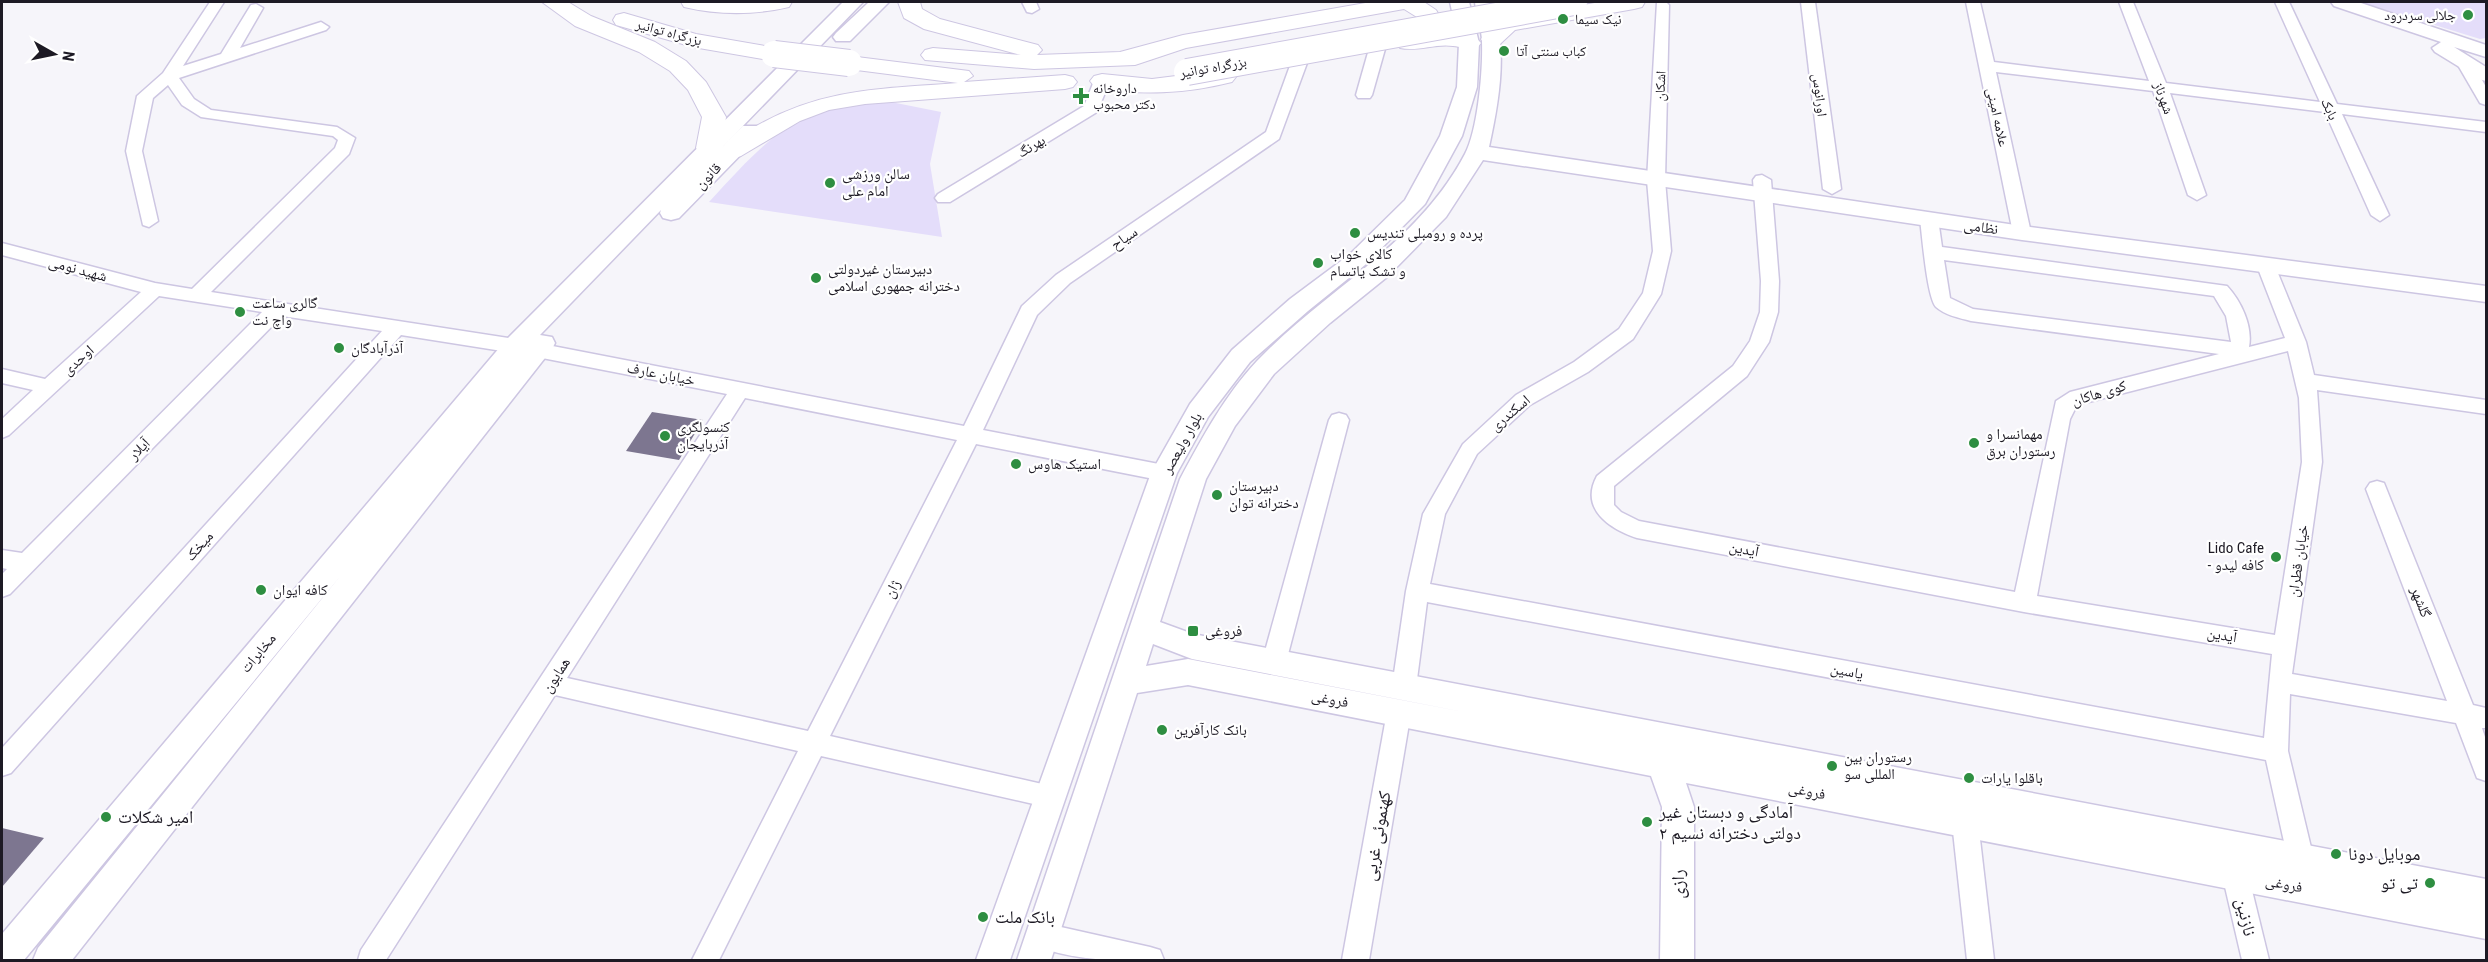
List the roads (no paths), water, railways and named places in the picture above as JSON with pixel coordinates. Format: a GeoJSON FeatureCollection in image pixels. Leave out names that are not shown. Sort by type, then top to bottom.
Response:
{"type":"FeatureCollection","features":[{"type":"Feature","properties":{"kind":"highway"},"geometry":{"type":"LineString","coordinates":[[553,2],[583,21],[647,47],[678,66],[698,87],[714,117],[708,148]]}},
{"type":"Feature","properties":{"kind":"highway","name":"بزرگراه توانیر"},"geometry":{"type":"LineString","coordinates":[[566,2],[693,40],[782,46],[855,55],[996,79],[1070,72],[1122,59],[1186,62],[1574,2]]}},
{"type":"Feature","properties":{"kind":"highway","name":"بزرگراه توانیر"},"geometry":{"type":"LineString","coordinates":[[637,2],[782,46]]}},
{"type":"Feature","properties":{"kind":"highway"},"geometry":{"type":"LineString","coordinates":[[692,2],[725,6],[759,6],[781,2]]}},
{"type":"Feature","properties":{"kind":"highway"},"geometry":{"type":"LineString","coordinates":[[909,2],[912,13],[932,24],[1070,72]]}},
{"type":"Feature","properties":{"kind":"highway"},"geometry":{"type":"LineString","coordinates":[[1122,59],[1183,42],[1406,2],[1422,8],[1433,17],[1436,28],[1431,38]]}},
{"type":"Feature","properties":{"kind":"highway","name":"بزرگراه توانیر"},"geometry":{"type":"LineString","coordinates":[[1070,72],[1102,81],[1472,2]]}},
{"type":"Feature","properties":{"kind":"highway"},"geometry":{"type":"LineString","coordinates":[[1508,2],[1520,13],[1536,19]]}},
{"type":"Feature","properties":{"kind":"highway"},"geometry":{"type":"LineString","coordinates":[[1102,81],[1152,86],[1206,81],[1431,38],[1481,41],[1508,26],[1634,2]]}},
{"type":"Feature","properties":{"kind":"highway"},"geometry":{"type":"LineString","coordinates":[[732,151],[791,116],[824,104],[1070,72]]}},
{"type":"Feature","properties":{"kind":"main road","name":"قانون"},"geometry":{"type":"LineString","coordinates":[[526,348],[708,148],[853,2]]}},
{"type":"Feature","properties":{"kind":"main road","name":"قانون"},"geometry":{"type":"LineString","coordinates":[[526,348],[732,151],[879,2]]}},
{"type":"Feature","properties":{"kind":"main road","name":"بلوار ولیعصر"},"geometry":{"type":"LineString","coordinates":[[993,960],[1164,473],[1199,411],[1241,356],[1299,305],[1357,260],[1437,212],[1479,147],[1491,89],[1481,41],[1460,2]]}},
{"type":"Feature","properties":{"kind":"main road","name":"بلوار ولیعصر"},"geometry":{"type":"LineString","coordinates":[[1039,948],[1193,479],[1226,420],[1265,368],[1321,317],[1378,271],[1451,136],[1481,41],[1484,2]]}},
{"type":"Feature","properties":{"kind":"main road"},"geometry":{"type":"LineString","coordinates":[[2341,2],[2487,51]]}},
{"type":"Feature","properties":{"kind":"main road"},"geometry":{"type":"LineString","coordinates":[[2388,19],[2487,75]]}},
{"type":"Feature","properties":{"kind":"main road","name":"نظامی"},"geometry":{"type":"LineString","coordinates":[[1479,147],[1762,188],[1845,196],[2487,294]]}},
{"type":"Feature","properties":{"kind":"main road","name":"نظامی"},"geometry":{"type":"LineString","coordinates":[[1845,196],[1929,219],[2020,224]]}},
{"type":"Feature","properties":{"kind":"main road","name":"نظامی"},"geometry":{"type":"LineString","coordinates":[[2263,258],[2487,280]]}},
{"type":"Feature","properties":{"kind":"main road","name":"مخابرات"},"geometry":{"type":"LineString","coordinates":[[2,960],[526,348]]}},
{"type":"Feature","properties":{"kind":"main road","name":"مخابرات"},"geometry":{"type":"LineString","coordinates":[[50,960],[526,348]]}},
{"type":"Feature","properties":{"kind":"main road","name":"فروغى"},"geometry":{"type":"LineString","coordinates":[[1144,629],[1192,646],[1274,662],[1401,699]]}},
{"type":"Feature","properties":{"kind":"main road","name":"فروغى"},"geometry":{"type":"LineString","coordinates":[[1127,682],[1188,672],[1401,699],[1701,757],[2301,860],[2487,895]]}},
{"type":"Feature","properties":{"kind":"main road","name":"رازی"},"geometry":{"type":"LineString","coordinates":[[1658,749],[1678,807],[1677,960]]}},
{"type":"Feature","properties":{"kind":"main road","name":"فروغى"},"geometry":{"type":"LineString","coordinates":[[1701,757],[1965,822],[2487,922]]}},
{"type":"Feature","properties":{"kind":"main road","name":"رازی"},"geometry":{"type":"LineString","coordinates":[[1678,807],[1701,757]]}},
{"type":"Feature","properties":{"kind":"main road"},"geometry":{"type":"LineString","coordinates":[[1027,864],[1064,871]]}},
{"type":"Feature","properties":{"kind":"street"},"geometry":{"type":"LineString","coordinates":[[149,221],[134,151],[145,96],[169,76],[217,2]]}},
{"type":"Feature","properties":{"kind":"street","name":"اورانوس"},"geometry":{"type":"LineString","coordinates":[[1808,2],[1845,196]]}},
{"type":"Feature","properties":{"kind":"street","name":"علامه امینی"},"geometry":{"type":"LineString","coordinates":[[1973,2],[2020,224]]}},
{"type":"Feature","properties":{"kind":"street","name":"شهرناز"},"geometry":{"type":"LineString","coordinates":[[2126,2],[2198,195]]}},
{"type":"Feature","properties":{"kind":"street","name":"بابک"},"geometry":{"type":"LineString","coordinates":[[2282,2],[2380,215]]}},
{"type":"Feature","properties":{"kind":"street","name":"اشکان"},"geometry":{"type":"LineString","coordinates":[[1656,173],[1662,5]]}},
{"type":"Feature","properties":{"kind":"street"},"geometry":{"type":"LineString","coordinates":[[227,57],[256,8]]}},
{"type":"Feature","properties":{"kind":"street"},"geometry":{"type":"LineString","coordinates":[[169,76],[321,27]]}},
{"type":"Feature","properties":{"kind":"street"},"geometry":{"type":"LineString","coordinates":[[1364,95],[1377,49]]}},
{"type":"Feature","properties":{"kind":"street"},"geometry":{"type":"LineString","coordinates":[[2463,60],[2487,100]]}},
{"type":"Feature","properties":{"kind":"street","name":"سیاح"},"geometry":{"type":"LineString","coordinates":[[970,435],[1029,311],[1063,279],[1273,135],[1299,63]]}},
{"type":"Feature","properties":{"kind":"street"},"geometry":{"type":"LineString","coordinates":[[1987,66],[2487,127]]}},
{"type":"Feature","properties":{"kind":"street"},"geometry":{"type":"LineString","coordinates":[[169,76],[188,102],[207,114],[337,132],[347,138],[343,150],[196,296]]}},
{"type":"Feature","properties":{"kind":"street","name":"بهرنگ"},"geometry":{"type":"LineString","coordinates":[[944,198],[1091,109],[1102,81]]}},
{"type":"Feature","properties":{"kind":"street","name":"اسکندری"},"geometry":{"type":"LineString","coordinates":[[1401,699],[1417,591],[1434,514],[1470,449],[1523,400],[1581,367],[1626,334],[1652,294],[1662,251],[1656,173]]}},
{"type":"Feature","properties":{"kind":"street","name":"آیدین"},"geometry":{"type":"LineString","coordinates":[[1762,188],[1770,281],[1769,312],[1759,342],[1740,371],[1604,482],[1600,496],[1606,510],[1619,522],[1638,529],[2024,603],[2285,646]]}},
{"type":"Feature","properties":{"kind":"street"},"geometry":{"type":"LineString","coordinates":[[1929,219],[1932,252],[1941,301],[1950,308],[1971,315],[2229,349],[2240,346],[2241,338],[2226,296],[2220,290],[2120,283],[2031,272],[1932,252]]}},
{"type":"Feature","properties":{"kind":"street","name":"شهید نومی"},"geometry":{"type":"LineString","coordinates":[[2,249],[155,290]]}},
{"type":"Feature","properties":{"kind":"street","name":"خیابان قطران"},"geometry":{"type":"LineString","coordinates":[[2263,258],[2296,342],[2309,398],[2312,462],[2279,682],[2276,751],[2301,860]]}},
{"type":"Feature","properties":{"kind":"street","name":"خیابان عارف"},"geometry":{"type":"LineString","coordinates":[[155,290],[526,348],[1164,473]]}},
{"type":"Feature","properties":{"kind":"street","name":"اوحدی"},"geometry":{"type":"LineString","coordinates":[[2,430],[155,290]]}},
{"type":"Feature","properties":{"kind":"street","name":"آیلار"},"geometry":{"type":"LineString","coordinates":[[2,588],[277,309]]}},
{"type":"Feature","properties":{"kind":"street","name":"میخک"},"geometry":{"type":"LineString","coordinates":[[2,765],[396,328]]}},
{"type":"Feature","properties":{"kind":"street","name":"کوی هاکان"},"geometry":{"type":"LineString","coordinates":[[2024,603],[2060,419],[2063,406],[2070,399],[2296,342]]}},
{"type":"Feature","properties":{"kind":"street"},"geometry":{"type":"LineString","coordinates":[[2,376],[49,387]]}},
{"type":"Feature","properties":{"kind":"street"},"geometry":{"type":"LineString","coordinates":[[2305,381],[2487,408]]}},
{"type":"Feature","properties":{"kind":"street","name":"همایون"},"geometry":{"type":"LineString","coordinates":[[371,960],[740,390]]}},
{"type":"Feature","properties":{"kind":"street"},"geometry":{"type":"LineString","coordinates":[[1274,662],[1339,420]]}},
{"type":"Feature","properties":{"kind":"street","name":"ژان"},"geometry":{"type":"LineString","coordinates":[[705,960],[970,435]]}},
{"type":"Feature","properties":{"kind":"street","name":"گلشهر"},"geometry":{"type":"LineString","coordinates":[[2377,489],[2476,717],[2487,770]]}},
{"type":"Feature","properties":{"kind":"street"},"geometry":{"type":"LineString","coordinates":[[2,559],[26,563]]}},
{"type":"Feature","properties":{"kind":"street","name":"یاسین"},"geometry":{"type":"LineString","coordinates":[[1417,591],[2276,751]]}},
{"type":"Feature","properties":{"kind":"street"},"geometry":{"type":"LineString","coordinates":[[2279,682],[2476,717]]}},
{"type":"Feature","properties":{"kind":"street"},"geometry":{"type":"LineString","coordinates":[[550,684],[1051,797]]}},
{"type":"Feature","properties":{"kind":"street","name":"کهنموئی غربی"},"geometry":{"type":"LineString","coordinates":[[1355,960],[1401,699]]}},
{"type":"Feature","properties":{"kind":"street"},"geometry":{"type":"LineString","coordinates":[[1965,822],[1981,960]]}},
{"type":"Feature","properties":{"kind":"street","name":"نازنین"},"geometry":{"type":"LineString","coordinates":[[2235,874],[2256,960]]}},
{"type":"Feature","properties":{"kind":"street"},"geometry":{"type":"LineString","coordinates":[[1039,948],[1150,960]]}},
{"type":"Feature","properties":{"kind":"place","name":"جلالی سردرود"},"geometry":{"type":"Point","coordinates":[2468,15]}},
{"type":"Feature","properties":{"kind":"place","name":"نیک سیما"},"geometry":{"type":"Point","coordinates":[1563,19]}},
{"type":"Feature","properties":{"kind":"place","name":"کباب سنتی آتا"},"geometry":{"type":"Point","coordinates":[1504,51]}},
{"type":"Feature","properties":{"kind":"place","name":"داروخانه دکتر محبوب"},"geometry":{"type":"Point","coordinates":[1081,96]}},
{"type":"Feature","properties":{"kind":"place","name":"سالن ورزشی امام علی"},"geometry":{"type":"Point","coordinates":[830,183]}},
{"type":"Feature","properties":{"kind":"place","name":"پرده و رومبلی تندیس"},"geometry":{"type":"Point","coordinates":[1355,233]}},
{"type":"Feature","properties":{"kind":"place","name":"کالای خواب و تشک یاتسام"},"geometry":{"type":"Point","coordinates":[1318,263]}},
{"type":"Feature","properties":{"kind":"place","name":"دبیرستان غیردولتی دخترانه جمهوری اسلامی"},"geometry":{"type":"Point","coordinates":[816,278]}},
{"type":"Feature","properties":{"kind":"place","name":"گالری ساعت واچ نت"},"geometry":{"type":"Point","coordinates":[240,312]}},
{"type":"Feature","properties":{"kind":"place","name":"آذرآبادگان"},"geometry":{"type":"Point","coordinates":[339,348]}},
{"type":"Feature","properties":{"kind":"place","name":"کنسولگری آذربایجان"},"geometry":{"type":"Point","coordinates":[665,436]}},
{"type":"Feature","properties":{"kind":"place","name":"مهمانسرا و رستوران برق"},"geometry":{"type":"Point","coordinates":[1974,443]}},
{"type":"Feature","properties":{"kind":"place","name":"استیک هاوس"},"geometry":{"type":"Point","coordinates":[1016,464]}},
{"type":"Feature","properties":{"kind":"place","name":"دبیرستان دخترانه توان"},"geometry":{"type":"Point","coordinates":[1217,495]}},
{"type":"Feature","properties":{"kind":"place","name":"Lido Cafe - کافه لیدو"},"geometry":{"type":"Point","coordinates":[2276,557]}},
{"type":"Feature","properties":{"kind":"place","name":"کافه ایوان"},"geometry":{"type":"Point","coordinates":[261,590]}},
{"type":"Feature","properties":{"kind":"place","name":"فروغی"},"geometry":{"type":"Point","coordinates":[1193,631]}},
{"type":"Feature","properties":{"kind":"place","name":"بانک کارآفرین"},"geometry":{"type":"Point","coordinates":[1162,730]}},
{"type":"Feature","properties":{"kind":"place","name":"رستوران بین المللی سو"},"geometry":{"type":"Point","coordinates":[1832,766]}},
{"type":"Feature","properties":{"kind":"place","name":"باقلوا یارات"},"geometry":{"type":"Point","coordinates":[1969,778]}},
{"type":"Feature","properties":{"kind":"place","name":"امیر شکلات"},"geometry":{"type":"Point","coordinates":[106,817]}},
{"type":"Feature","properties":{"kind":"place","name":"آمادگی و دبستان غیر دولتی دخترانه نسیم ۲"},"geometry":{"type":"Point","coordinates":[1647,822]}},
{"type":"Feature","properties":{"kind":"place","name":"موبایل دونا"},"geometry":{"type":"Point","coordinates":[2336,854]}},
{"type":"Feature","properties":{"kind":"place","name":"تی تو"},"geometry":{"type":"Point","coordinates":[2430,883]}},
{"type":"Feature","properties":{"kind":"place","name":"بانک ملت"},"geometry":{"type":"Point","coordinates":[983,917]}}]}
